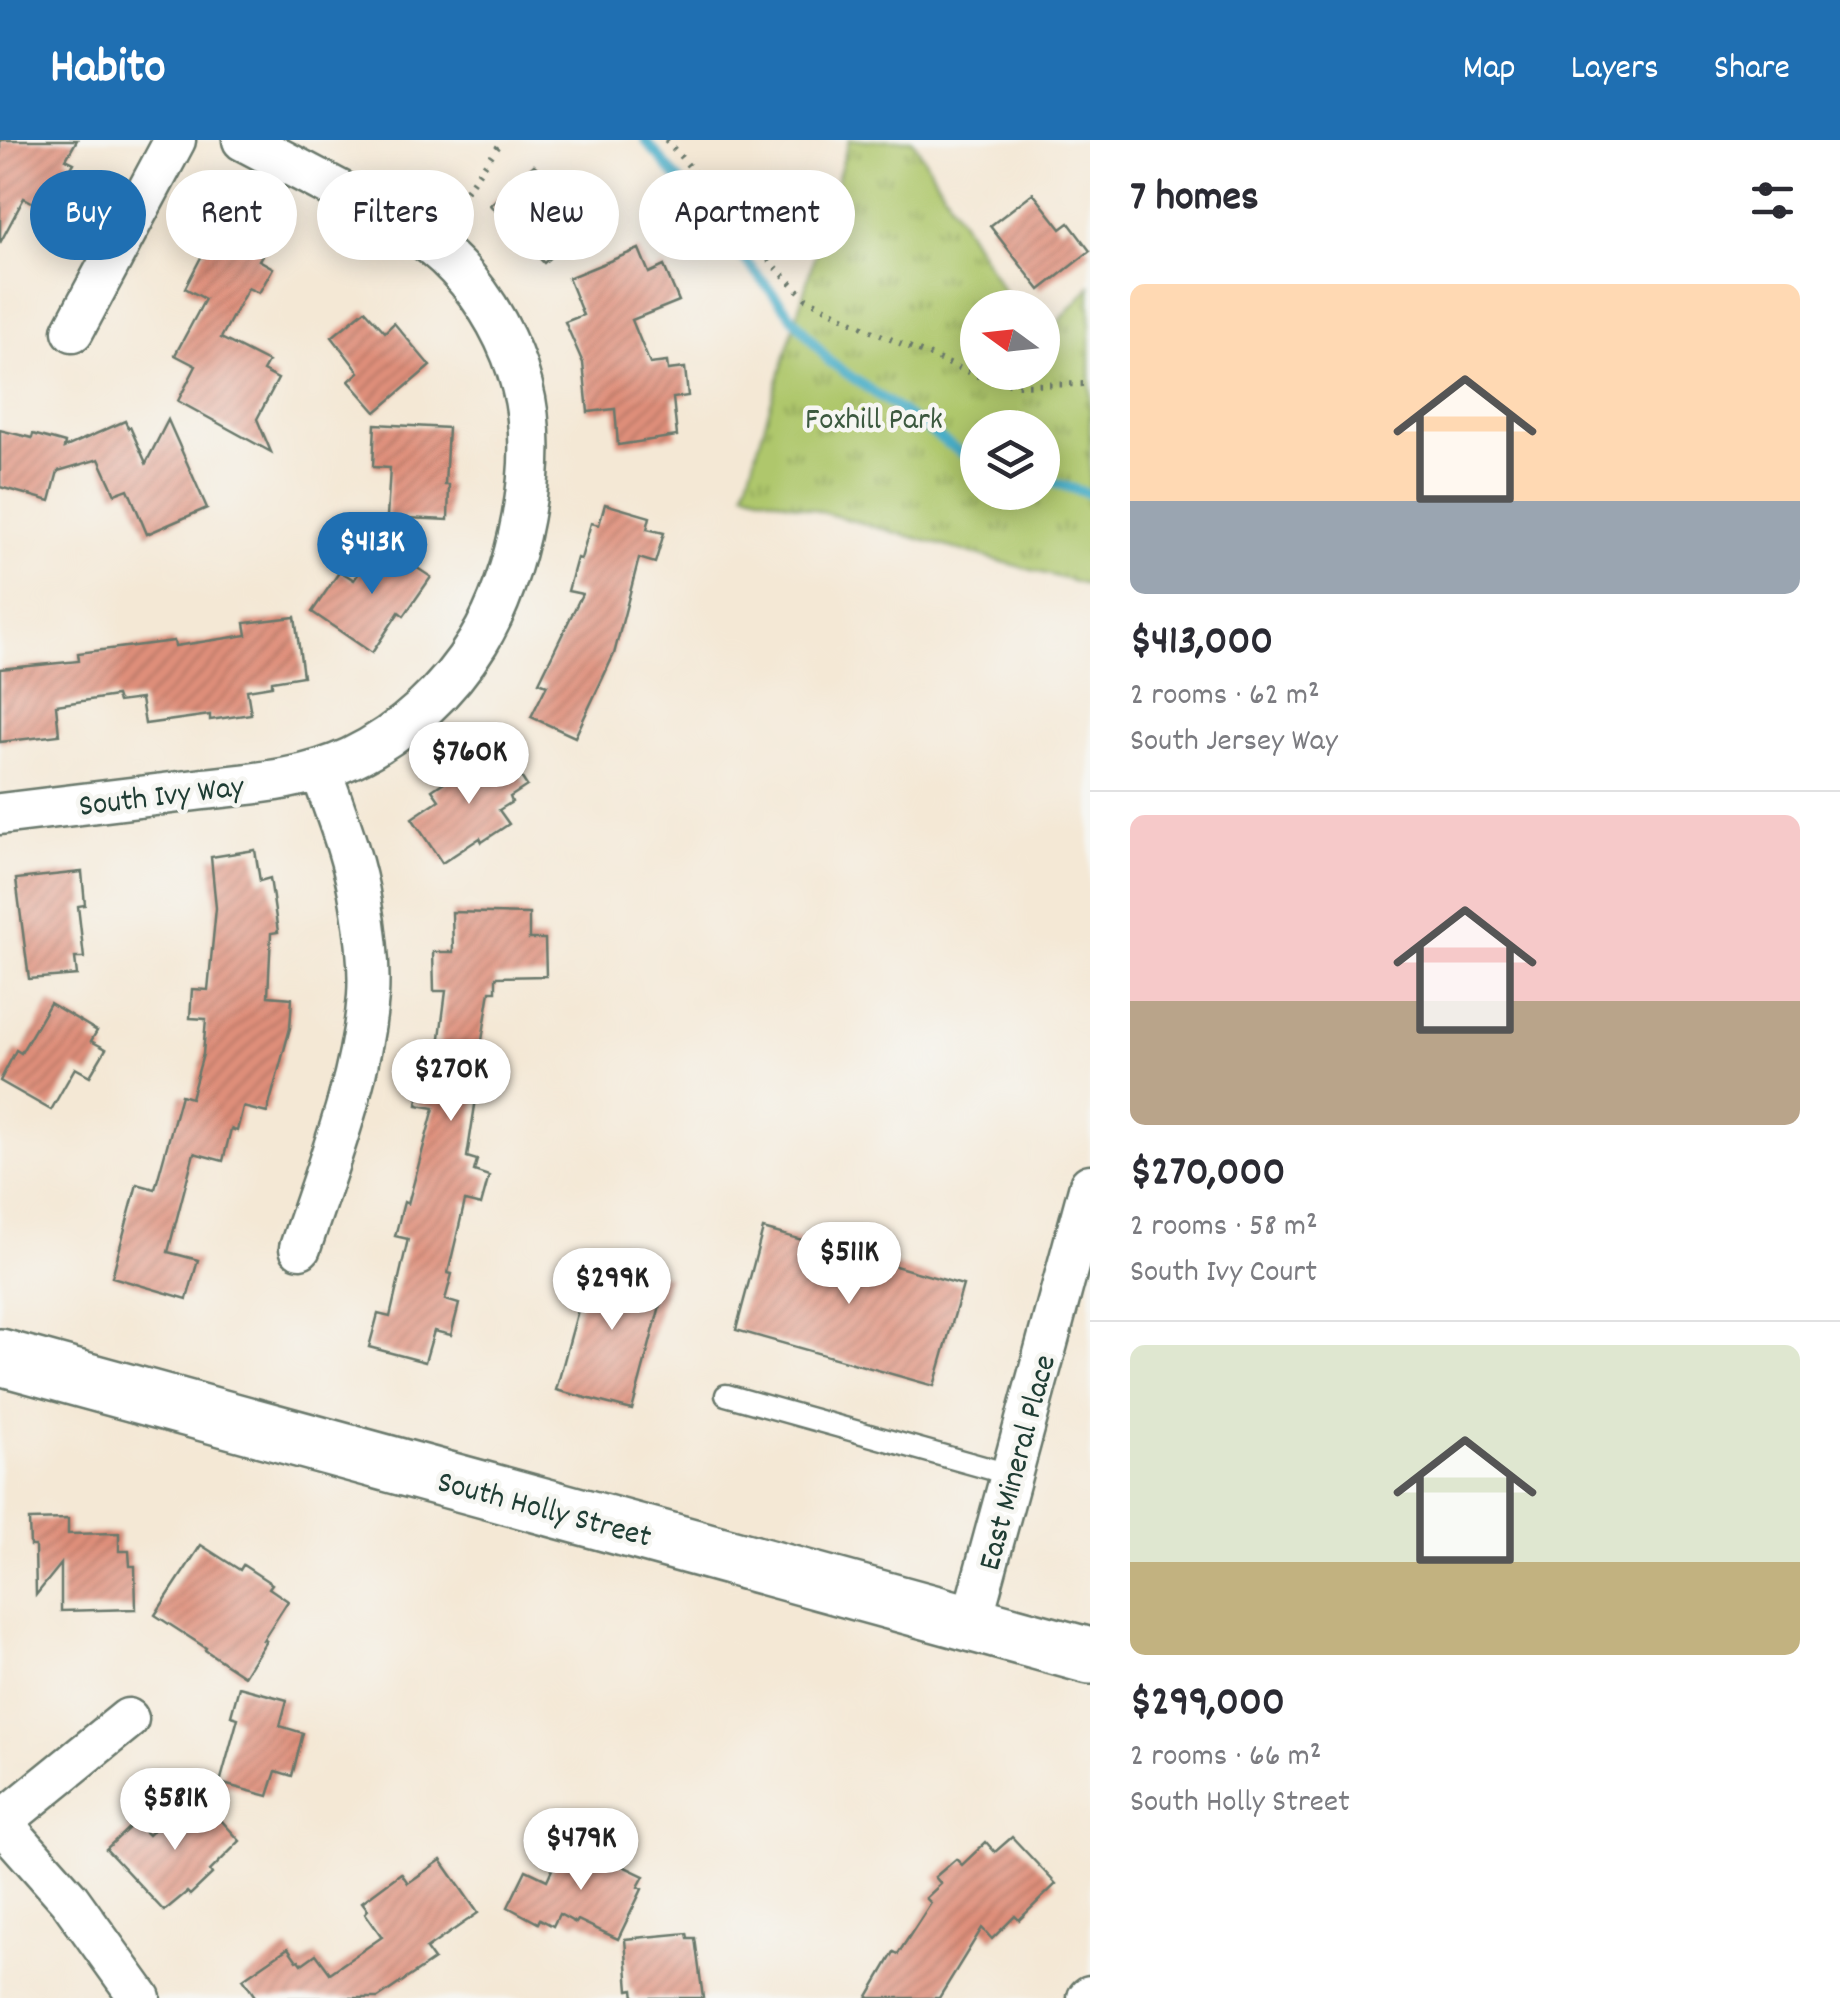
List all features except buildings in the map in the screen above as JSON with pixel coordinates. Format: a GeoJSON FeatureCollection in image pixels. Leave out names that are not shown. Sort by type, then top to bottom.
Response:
{"type":"FeatureCollection","features":[{"type":"Feature","properties":{"kind":"main road","name":"South Holly Street"},"geometry":{"type":"LineString","coordinates":[[0,1357],[1090,1656]]}},
{"type":"Feature","properties":{"kind":"street"},"geometry":{"type":"LineString","coordinates":[[74,331],[175,140]]}},
{"type":"Feature","properties":{"kind":"street","name":"South Ivy Way"},"geometry":{"type":"LineString","coordinates":[[243,140],[317,178]]}},
{"type":"Feature","properties":{"kind":"street","name":"South Ivy Way"},"geometry":{"type":"LineString","coordinates":[[0,814],[269,781],[321,771],[390,734],[451,680],[478,642],[497,604],[521,523],[530,456],[523,388],[510,350],[486,305],[449,260]]}},
{"type":"Feature","properties":{"kind":"street"},"geometry":{"type":"LineString","coordinates":[[300,1248],[356,1070],[368,991],[361,902],[321,771]]}},
{"type":"Feature","properties":{"kind":"street","name":"East Mineral Place"},"geometry":{"type":"LineString","coordinates":[[971,1623],[1090,1184]]}},
{"type":"Feature","properties":{"kind":"street"},"geometry":{"type":"LineString","coordinates":[[128,1720],[0,1822],[68,1899],[140,1998]]}},
{"type":"Feature","properties":{"kind":"lane"},"geometry":{"type":"LineString","coordinates":[[726,1395],[1012,1474]]}},
{"type":"Feature","properties":{"kind":"path"},"geometry":{"type":"LineString","coordinates":[[474,181],[503,140]]}},
{"type":"Feature","properties":{"kind":"path"},"geometry":{"type":"LineString","coordinates":[[666,140],[752,242],[806,298],[870,331],[983,378],[1016,386],[1090,384]]}},
{"type":"Feature","properties":{"kind":"green space","name":"Foxhill Park"},"geometry":{"type":"Polygon","coordinates":[[[849,140],[913,140],[1003,290],[960,290],[960,390],[1060,390],[1060,320],[1090,286],[1090,586],[745,491],[813,260],[855,260],[855,170],[840,170],[849,140]]]}},
{"type":"Feature","properties":{"kind":"waterway"},"geometry":{"type":"LineString","coordinates":[[645,140],[830,362],[960,452]]}},
{"type":"Feature","properties":{"kind":"waterway"},"geometry":{"type":"LineString","coordinates":[[1060,485],[1090,494]]}}]}
